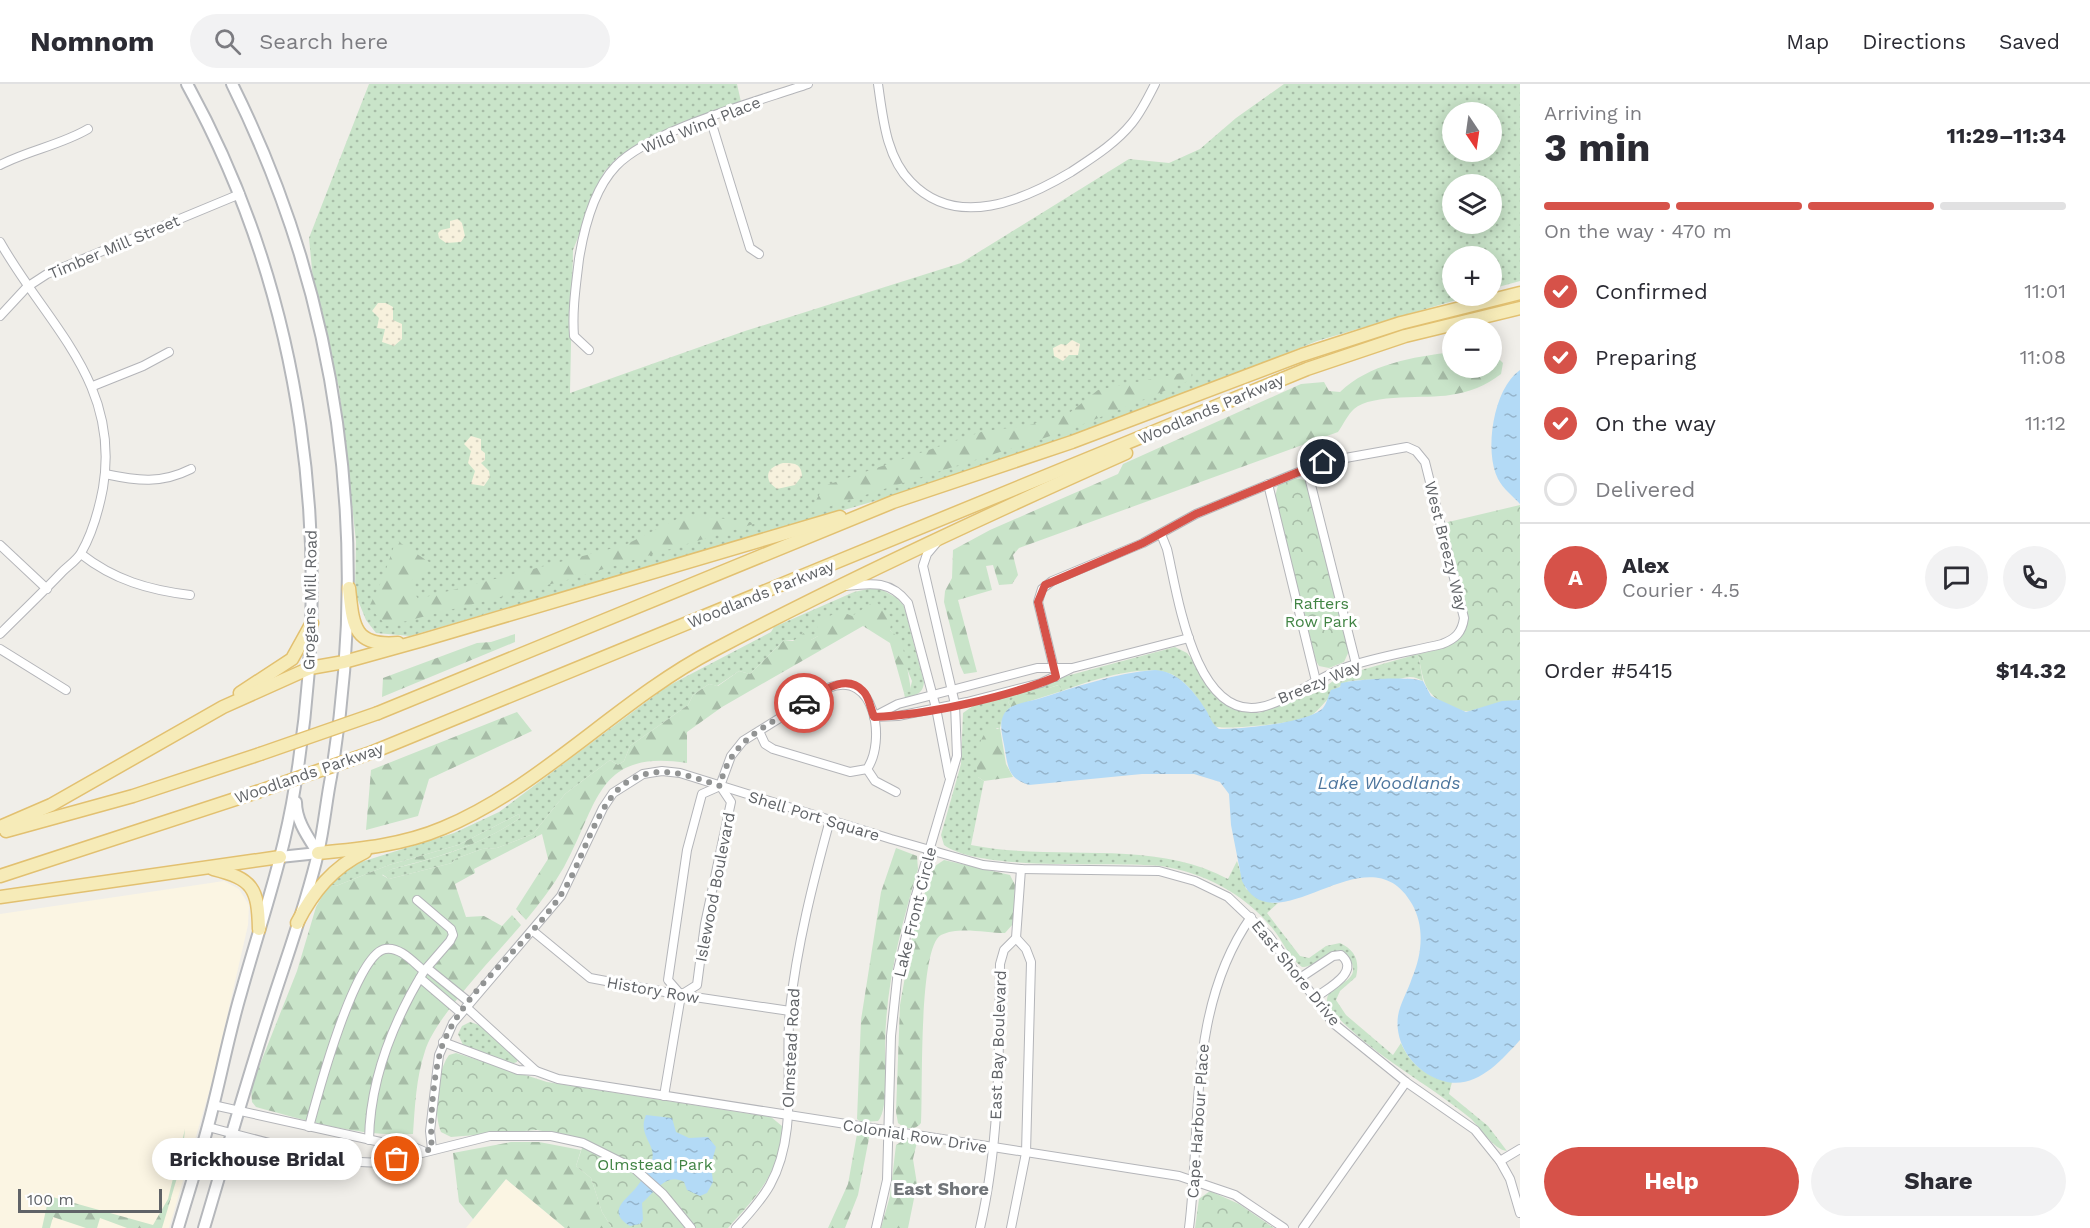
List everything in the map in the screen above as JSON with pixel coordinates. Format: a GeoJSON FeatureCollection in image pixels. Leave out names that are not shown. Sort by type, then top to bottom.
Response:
{"type":"FeatureCollection","features":[{"type":"Feature","properties":{"kind":"main road","name":"Grogans Mill Road"},"geometry":{"type":"LineString","coordinates":[[178,1228],[208,1127],[280,857],[295,787],[310,668],[312,623],[312,528],[306,463],[293,377],[264,263],[240,195],[214,135],[187,84]]}},
{"type":"Feature","properties":{"kind":"main road"},"geometry":{"type":"LineString","coordinates":[[204,1228],[318,853],[336,745],[349,588],[348,525],[341,437],[317,315],[280,197],[232,84]]}},
{"type":"Feature","properties":{"kind":"main road","name":"Woodlands Parkway"},"geometry":{"type":"LineString","coordinates":[[0,833],[133,796],[378,713],[893,502],[1072,442],[1302,355],[1401,323],[1517,294]]}},
{"type":"Feature","properties":{"kind":"main road","name":"Woodlands Parkway"},"geometry":{"type":"LineString","coordinates":[[0,876],[373,752],[1307,369],[1405,336],[1518,309]]}},
{"type":"Feature","properties":{"kind":"main road"},"geometry":{"type":"LineString","coordinates":[[297,923],[317,890],[350,859],[376,848],[441,828],[479,810],[521,784],[670,675],[713,650],[942,536],[1197,421],[1221,405]]}},
{"type":"Feature","properties":{"kind":"main road"},"geometry":{"type":"LineString","coordinates":[[0,826],[51,805],[223,707],[310,668],[344,662],[423,640],[893,502]]}},
{"type":"Feature","properties":{"kind":"main road"},"geometry":{"type":"LineString","coordinates":[[349,588],[353,625],[359,635],[373,643],[423,640]]}},
{"type":"Feature","properties":{"kind":"main road"},"geometry":{"type":"LineString","coordinates":[[223,707],[248,687],[292,659],[312,623]]}},
{"type":"Feature","properties":{"kind":"main road"},"geometry":{"type":"LineString","coordinates":[[295,787],[296,812],[318,853]]}},
{"type":"Feature","properties":{"kind":"main road"},"geometry":{"type":"LineString","coordinates":[[0,897],[280,857],[376,848]]}},
{"type":"Feature","properties":{"kind":"main road"},"geometry":{"type":"LineString","coordinates":[[206,868],[235,875],[252,887],[258,907],[259,929]]}},
{"type":"Feature","properties":{"kind":"street","name":"Wild Wind Place"},"geometry":{"type":"LineString","coordinates":[[589,350],[574,336],[572,317],[582,238],[605,180],[616,166],[639,149],[710,118],[808,84]]}},
{"type":"Feature","properties":{"kind":"street"},"geometry":{"type":"LineString","coordinates":[[878,84],[891,148],[899,167],[911,183],[948,205],[983,208],[1026,196],[1053,182],[1108,147],[1131,124],[1155,84]]}},
{"type":"Feature","properties":{"kind":"street"},"geometry":{"type":"LineString","coordinates":[[710,118],[750,248],[759,254]]}},
{"type":"Feature","properties":{"kind":"street"},"geometry":{"type":"LineString","coordinates":[[0,165],[38,148],[70,139],[88,129]]}},
{"type":"Feature","properties":{"kind":"street","name":"Timber Mill Street"},"geometry":{"type":"LineString","coordinates":[[0,316],[27,287],[47,274],[240,195]]}},
{"type":"Feature","properties":{"kind":"street"},"geometry":{"type":"LineString","coordinates":[[0,242],[27,287],[70,347],[93,386],[104,435],[105,474],[95,519],[81,554],[0,634]]}},
{"type":"Feature","properties":{"kind":"street"},"geometry":{"type":"LineString","coordinates":[[93,386],[169,352]]}},
{"type":"Feature","properties":{"kind":"street","name":"West Breezy Way"},"geometry":{"type":"LineString","coordinates":[[1307,469],[1331,460],[1364,453],[1407,447],[1416,451],[1425,462],[1464,618],[1462,627],[1452,640]]}},
{"type":"Feature","properties":{"kind":"street"},"geometry":{"type":"LineString","coordinates":[[105,474],[129,479],[171,479],[191,469]]}},
{"type":"Feature","properties":{"kind":"street"},"geometry":{"type":"LineString","coordinates":[[1056,677],[1038,602],[1045,585],[1161,534],[1196,514],[1307,469],[1356,664]]}},
{"type":"Feature","properties":{"kind":"street"},"geometry":{"type":"LineString","coordinates":[[1268,484],[1316,681]]}},
{"type":"Feature","properties":{"kind":"street"},"geometry":{"type":"LineString","coordinates":[[874,717],[898,716],[955,704],[1056,677],[1072,668],[1189,638],[1167,549],[1161,534]]}},
{"type":"Feature","properties":{"kind":"street","name":"Lake Front Circle"},"geometry":{"type":"LineString","coordinates":[[876,1228],[887,1180],[891,1036],[898,970],[949,776],[957,756],[955,704],[923,566],[927,554],[942,536]]}},
{"type":"Feature","properties":{"kind":"street"},"geometry":{"type":"LineString","coordinates":[[0,545],[47,589]]}},
{"type":"Feature","properties":{"kind":"street"},"geometry":{"type":"LineString","coordinates":[[81,554],[97,567],[132,584],[190,595]]}},
{"type":"Feature","properties":{"kind":"street","name":"Lake Front Circle"},"geometry":{"type":"LineString","coordinates":[[843,586],[885,584],[902,596],[911,614],[936,708],[949,776]]}},
{"type":"Feature","properties":{"kind":"street","name":"Breezy Way"},"geometry":{"type":"LineString","coordinates":[[1189,638],[1196,661],[1223,697],[1239,705],[1260,707],[1356,664],[1452,640]]}},
{"type":"Feature","properties":{"kind":"street"},"geometry":{"type":"LineString","coordinates":[[0,649],[66,690]]}},
{"type":"Feature","properties":{"kind":"street"},"geometry":{"type":"LineString","coordinates":[[874,717],[898,704],[1037,668],[1054,666],[1072,668]]}},
{"type":"Feature","properties":{"kind":"street"},"geometry":{"type":"LineString","coordinates":[[720,786],[731,756],[743,741],[839,684],[852,685],[864,691],[874,717],[875,751],[867,769]]}},
{"type":"Feature","properties":{"kind":"street"},"geometry":{"type":"LineString","coordinates":[[759,731],[765,744],[773,749],[850,771],[867,769]]}},
{"type":"Feature","properties":{"kind":"street"},"geometry":{"type":"LineString","coordinates":[[867,769],[875,781],[896,792]]}},
{"type":"Feature","properties":{"kind":"street","name":"Shell Port Square"},"geometry":{"type":"LineString","coordinates":[[432,1149],[430,1131],[443,1042],[465,1007],[533,931],[566,887],[603,807],[613,793],[627,782],[643,774],[662,771],[680,773],[930,850]]}},
{"type":"Feature","properties":{"kind":"street","name":"Islewood Boulevard"},"geometry":{"type":"LineString","coordinates":[[720,786],[731,802],[705,924],[697,985],[681,995],[668,980],[687,850],[702,794],[720,786]]}},
{"type":"Feature","properties":{"kind":"street","name":"Olmstead Road"},"geometry":{"type":"LineString","coordinates":[[736,1228],[771,1185],[782,1157],[787,1116],[790,1011],[811,891],[830,820]]}},
{"type":"Feature","properties":{"kind":"street","name":"East Shore Drive"},"geometry":{"type":"LineString","coordinates":[[930,850],[983,865],[1159,871],[1195,881],[1228,897],[1268,935],[1333,1023],[1406,1082],[1475,1130],[1500,1161],[1510,1179],[1520,1213]]}},
{"type":"Feature","properties":{"kind":"street","name":"East Bay Boulevard"},"geometry":{"type":"LineString","coordinates":[[980,1228],[994,1148],[999,1076],[1000,964],[1004,950],[1016,938],[1021,868]]}},
{"type":"Feature","properties":{"kind":"street"},"geometry":{"type":"LineString","coordinates":[[369,1140],[377,1082],[386,1047],[401,1008],[423,972],[453,935],[451,929],[417,900]]}},
{"type":"Feature","properties":{"kind":"street","name":"Cape Harbour Place"},"geometry":{"type":"LineString","coordinates":[[1189,1228],[1195,1180],[1200,1065],[1207,1022],[1233,942],[1251,917]]}},
{"type":"Feature","properties":{"kind":"street","name":"History Row"},"geometry":{"type":"LineString","coordinates":[[533,931],[590,978],[681,995],[790,1011]]}},
{"type":"Feature","properties":{"kind":"street","name":"East Bay Boulevard"},"geometry":{"type":"LineString","coordinates":[[1011,1228],[1026,1153],[1031,962],[1026,949],[1016,938]]}},
{"type":"Feature","properties":{"kind":"street"},"geometry":{"type":"LineString","coordinates":[[309,1126],[326,1062],[345,1010],[375,953],[386,948],[400,952],[465,1007]]}},
{"type":"Feature","properties":{"kind":"street"},"geometry":{"type":"LineString","coordinates":[[1300,978],[1333,956],[1341,955],[1347,960],[1349,967],[1345,975],[1315,998]]}},
{"type":"Feature","properties":{"kind":"street"},"geometry":{"type":"LineString","coordinates":[[423,972],[465,1007]]}},
{"type":"Feature","properties":{"kind":"street"},"geometry":{"type":"LineString","coordinates":[[664,1096],[681,995]]}},
{"type":"Feature","properties":{"kind":"street","name":"Colonial Row Drive"},"geometry":{"type":"LineString","coordinates":[[465,1007],[536,1071]]}},
{"type":"Feature","properties":{"kind":"street","name":"Colonial Row Drive"},"geometry":{"type":"LineString","coordinates":[[443,1042],[518,1070],[536,1071],[558,1078],[1195,1180],[1235,1195],[1284,1228]]}},
{"type":"Feature","properties":{"kind":"street"},"geometry":{"type":"LineString","coordinates":[[1303,1228],[1406,1082]]}},
{"type":"Feature","properties":{"kind":"street"},"geometry":{"type":"LineString","coordinates":[[213,1105],[369,1140],[409,1145],[423,1150]]}},
{"type":"Feature","properties":{"kind":"street"},"geometry":{"type":"LineString","coordinates":[[208,1127],[338,1161],[382,1162],[423,1150],[490,1136],[551,1136],[583,1143],[635,1169],[663,1194],[692,1228]]}},
{"type":"Feature","properties":{"kind":"street"},"geometry":{"type":"LineString","coordinates":[[1500,1161],[1520,1149]]}},
{"type":"Feature","properties":{"kind":"shaded area"},"geometry":{"type":"Polygon","coordinates":[[[224,881],[239,889],[249,905],[248,925],[212,1082],[169,1228],[0,1228],[0,914],[224,881]]]}},
{"type":"Feature","properties":{"kind":"shaded area"},"geometry":{"type":"Polygon","coordinates":[[[506,1179],[565,1228],[466,1228],[506,1179]]]}},
{"type":"Feature","properties":{"kind":"green space"},"geometry":{"type":"Polygon","coordinates":[[[369,84],[737,84],[741,102],[651,137],[618,157],[604,172],[573,250],[570,393],[745,331],[961,263],[1129,159],[1169,163],[1200,149],[1236,118],[1284,84],[1520,84],[1520,281],[1502,286],[1502,246],[1442,246],[1442,304],[1317,341],[1154,407],[937,483],[410,636],[376,633],[366,620],[355,593],[356,541],[339,388],[313,280],[309,238],[369,84]]]}},
{"type":"Feature","properties":{"kind":"green space"},"geometry":{"type":"Polygon","coordinates":[[[1442,353],[1442,378],[1495,378],[1477,388],[1450,395],[1386,399],[1362,404],[1352,411],[1338,432],[1019,548],[1013,555],[1018,575],[1012,584],[999,585],[993,565],[986,566],[992,590],[958,600],[977,672],[964,674],[944,602],[945,591],[952,578],[953,550],[990,530],[1118,474],[1123,464],[1301,384],[1324,382],[1329,391],[1340,392],[1352,382],[1378,368],[1422,356],[1442,353]]]}},
{"type":"Feature","properties":{"kind":"green space"},"geometry":{"type":"Polygon","coordinates":[[[1192,371],[1191,380],[1069,430],[809,513],[824,486],[984,431],[1026,426],[1068,414],[1098,390],[1192,371]]]}},
{"type":"Feature","properties":{"kind":"green space","name":"Rafters Row Park"},"geometry":{"type":"Polygon","coordinates":[[[1295,478],[1304,480],[1308,485],[1349,651],[1344,662],[1329,668],[1319,666],[1316,661],[1275,497],[1278,485],[1295,478]]]}},
{"type":"Feature","properties":{"kind":"green space"},"geometry":{"type":"Polygon","coordinates":[[[1520,505],[1520,700],[1475,710],[1460,710],[1442,702],[1430,692],[1424,680],[1418,654],[1452,644],[1462,634],[1465,626],[1467,615],[1444,523],[1520,505]]]}},
{"type":"Feature","properties":{"kind":"green space"},"geometry":{"type":"Polygon","coordinates":[[[687,514],[757,523],[567,580],[387,626],[369,607],[383,578],[396,540],[432,564],[409,583],[418,599],[625,545],[687,514]]]}},
{"type":"Feature","properties":{"kind":"green space"},"geometry":{"type":"Polygon","coordinates":[[[877,587],[897,598],[904,606],[924,682],[918,693],[905,698],[904,693],[910,690],[912,681],[903,659],[901,642],[890,630],[852,616],[818,622],[818,636],[811,640],[784,640],[750,674],[739,671],[717,686],[709,684],[693,695],[688,705],[630,746],[624,761],[618,765],[610,760],[565,794],[533,834],[497,848],[482,849],[455,859],[452,863],[389,879],[382,874],[474,843],[520,818],[519,814],[458,845],[389,865],[336,886],[329,884],[333,878],[361,862],[454,833],[499,812],[666,687],[771,632],[774,627],[854,592],[877,587]]]}},
{"type":"Feature","properties":{"kind":"green space"},"geometry":{"type":"Polygon","coordinates":[[[875,601],[892,618],[890,630],[901,641],[911,691],[904,693],[890,643],[863,626],[722,707],[687,732],[687,763],[657,761],[634,764],[617,773],[604,786],[594,803],[560,874],[526,920],[516,909],[548,859],[542,834],[474,869],[475,873],[455,884],[466,917],[484,916],[502,926],[512,915],[521,925],[453,1004],[431,1037],[425,1051],[416,1092],[413,1134],[353,1130],[256,1107],[252,1102],[251,1087],[297,971],[316,907],[329,884],[336,886],[389,865],[458,845],[519,814],[520,818],[505,828],[474,843],[392,869],[382,875],[389,879],[452,863],[455,859],[482,849],[497,848],[533,834],[565,794],[610,760],[618,765],[624,761],[630,746],[688,705],[693,695],[709,684],[718,686],[739,671],[750,674],[784,640],[793,641],[804,633],[811,640],[818,636],[817,622],[840,611],[852,616],[875,601]]]}},
{"type":"Feature","properties":{"kind":"green space"},"geometry":{"type":"Polygon","coordinates":[[[515,634],[515,642],[382,697],[383,678],[477,643],[491,642],[515,634]]]}},
{"type":"Feature","properties":{"kind":"green space"},"geometry":{"type":"Polygon","coordinates":[[[1175,647],[1187,653],[1230,708],[1259,713],[1318,692],[1340,676],[1418,654],[1423,681],[1410,677],[1394,680],[1350,681],[1340,686],[1309,717],[1291,722],[1245,727],[1214,726],[1199,700],[1184,683],[1167,673],[1153,671],[1137,671],[1104,677],[1062,691],[1058,685],[1008,702],[1011,707],[1002,720],[1000,728],[995,728],[978,777],[984,781],[971,845],[1003,850],[1103,853],[1168,859],[1199,866],[1228,879],[1237,861],[1246,889],[1272,903],[1278,903],[1267,913],[1300,956],[1309,958],[1326,946],[1340,943],[1353,953],[1357,961],[1356,977],[1340,991],[1336,1000],[1346,1015],[1393,1055],[1401,1043],[1410,1058],[1421,1069],[1428,1074],[1452,1082],[1449,1094],[1488,1126],[1507,1151],[1497,1147],[1470,1118],[1452,1104],[1362,1040],[1330,1009],[1327,1002],[1328,995],[1351,977],[1353,972],[1347,955],[1341,952],[1331,953],[1302,967],[1293,959],[1277,934],[1262,917],[1250,905],[1223,887],[1193,874],[1161,866],[1016,862],[987,859],[962,853],[944,845],[941,835],[961,764],[963,713],[984,698],[1175,647]]]}},
{"type":"Feature","properties":{"kind":"green space"},"geometry":{"type":"Polygon","coordinates":[[[1059,685],[1062,691],[1011,707],[1008,702],[1014,698],[1059,685]]]}},
{"type":"Feature","properties":{"kind":"green space"},"geometry":{"type":"Polygon","coordinates":[[[517,712],[532,731],[429,779],[418,816],[366,830],[371,770],[517,712]]]}},
{"type":"Feature","properties":{"kind":"green space"},"geometry":{"type":"Polygon","coordinates":[[[993,725],[997,729],[1000,728],[1006,764],[1013,777],[984,781],[978,777],[978,748],[983,736],[993,725]]]}},
{"type":"Feature","properties":{"kind":"green space"},"geometry":{"type":"Polygon","coordinates":[[[896,848],[917,856],[918,869],[891,977],[886,1022],[884,1106],[878,1121],[861,1122],[857,1119],[861,1020],[881,892],[896,848]]]}},
{"type":"Feature","properties":{"kind":"green space"},"geometry":{"type":"Polygon","coordinates":[[[944,860],[1010,875],[1015,885],[1013,924],[1005,933],[964,930],[948,932],[941,935],[934,946],[928,966],[925,992],[921,1123],[910,1128],[898,1123],[896,1112],[900,1005],[912,937],[932,868],[944,860]]]}},
{"type":"Feature","properties":{"kind":"green space"},"geometry":{"type":"Polygon","coordinates":[[[470,1022],[479,1025],[517,1057],[517,1062],[511,1064],[464,1047],[458,1034],[462,1026],[470,1022]]]}},
{"type":"Feature","properties":{"kind":"green space","name":"Olmstead Park"},"geometry":{"type":"Polygon","coordinates":[[[456,1053],[547,1082],[771,1117],[782,1126],[778,1156],[766,1182],[728,1228],[612,1228],[602,1212],[591,1178],[576,1166],[585,1139],[537,1130],[451,1137],[441,1132],[437,1114],[439,1082],[449,1055],[456,1053]]]}},
{"type":"Feature","properties":{"kind":"green space"},"geometry":{"type":"Polygon","coordinates":[[[185,1129],[182,1161],[162,1228],[127,1228],[100,1218],[97,1228],[86,1228],[53,1217],[50,1228],[42,1228],[49,1196],[153,1225],[168,1199],[185,1129]]]}},
{"type":"Feature","properties":{"kind":"green space"},"geometry":{"type":"Polygon","coordinates":[[[870,1133],[858,1195],[845,1228],[828,1228],[848,1184],[857,1134],[870,1133]]]}},
{"type":"Feature","properties":{"kind":"green space"},"geometry":{"type":"Polygon","coordinates":[[[907,1138],[917,1142],[913,1159],[917,1184],[908,1228],[881,1228],[890,1196],[896,1145],[907,1138]]]}},
{"type":"Feature","properties":{"kind":"green space"},"geometry":{"type":"Polygon","coordinates":[[[511,1142],[539,1142],[581,1150],[576,1166],[591,1178],[602,1212],[612,1228],[565,1228],[506,1179],[473,1219],[459,1202],[453,1153],[511,1142]]]}},
{"type":"Feature","properties":{"kind":"green space"},"geometry":{"type":"Polygon","coordinates":[[[1210,1191],[1239,1204],[1274,1228],[1195,1228],[1199,1199],[1210,1191]]]}},
{"type":"Feature","properties":{"kind":"sand"},"geometry":{"type":"Polygon","coordinates":[[[458,219],[462,223],[465,236],[461,242],[446,243],[439,238],[438,233],[441,230],[450,228],[450,221],[458,219]]]}},
{"type":"Feature","properties":{"kind":"sand"},"geometry":{"type":"Polygon","coordinates":[[[378,303],[386,303],[393,307],[393,320],[402,324],[402,339],[394,346],[382,342],[385,329],[377,328],[379,318],[372,311],[378,303]]]}},
{"type":"Feature","properties":{"kind":"sand"},"geometry":{"type":"Polygon","coordinates":[[[1072,340],[1080,344],[1078,355],[1069,355],[1063,361],[1054,356],[1053,348],[1061,344],[1066,345],[1072,340]]]}},
{"type":"Feature","properties":{"kind":"sand"},"geometry":{"type":"Polygon","coordinates":[[[471,436],[481,439],[481,450],[485,453],[485,460],[481,463],[489,471],[490,477],[484,486],[471,484],[475,471],[468,463],[471,451],[464,444],[471,436]]]}},
{"type":"Feature","properties":{"kind":"sand"},"geometry":{"type":"Polygon","coordinates":[[[783,463],[796,465],[800,468],[802,476],[795,485],[777,489],[770,483],[768,475],[773,467],[783,463]]]}},
{"type":"Feature","properties":{"kind":"water"},"geometry":{"type":"Polygon","coordinates":[[[1520,370],[1520,504],[1498,479],[1492,453],[1492,437],[1497,405],[1503,391],[1520,370]]]}},
{"type":"Feature","properties":{"kind":"water","name":"Lake Woodlands"},"geometry":{"type":"Polygon","coordinates":[[[1155,670],[1171,674],[1185,683],[1219,729],[1243,728],[1304,718],[1323,708],[1331,690],[1340,687],[1341,683],[1358,680],[1417,679],[1423,681],[1431,696],[1466,712],[1502,701],[1520,700],[1520,1040],[1494,1066],[1475,1079],[1452,1083],[1440,1080],[1422,1070],[1414,1063],[1403,1046],[1399,1037],[1398,1016],[1418,960],[1421,941],[1419,922],[1412,904],[1393,883],[1372,877],[1348,881],[1299,898],[1276,903],[1257,899],[1242,881],[1231,825],[1229,794],[1220,782],[1194,774],[1142,774],[1029,785],[1013,776],[1007,762],[1001,727],[1003,716],[1011,707],[1110,677],[1155,670]]]}},
{"type":"Feature","properties":{"kind":"water"},"geometry":{"type":"Polygon","coordinates":[[[646,1115],[672,1118],[676,1132],[689,1138],[708,1137],[716,1147],[711,1165],[713,1182],[707,1193],[700,1196],[687,1190],[684,1182],[666,1181],[642,1203],[643,1220],[640,1224],[630,1226],[623,1221],[619,1211],[623,1202],[642,1179],[652,1160],[652,1149],[644,1128],[646,1115]]]}},
{"type":"Feature","properties":{"kind":"way so far"},"geometry":{"type":"LineString","coordinates":[[397,1159],[432,1149],[430,1131],[439,1055],[443,1042],[453,1023],[561,896],[590,840],[603,807],[613,793],[627,782],[643,774],[662,771],[680,773],[720,786],[731,756],[743,741],[804,703]]}},
{"type":"Feature","properties":{"kind":"place","name":"Brickhouse Bridal"},"geometry":{"type":"Point","coordinates":[397,1159]}},
{"type":"Feature","properties":{"kind":"district","name":"East Shore"},"geometry":{"type":"Point","coordinates":[941,1188]}},
{"type":"Feature","properties":{"kind":"route"},"geometry":{"type":"LineString","coordinates":[[804,703],[828,688],[839,684],[852,685],[864,691],[874,717],[898,716],[986,697],[1056,677],[1038,602],[1045,585],[1143,543],[1196,514],[1323,462]]}}]}
